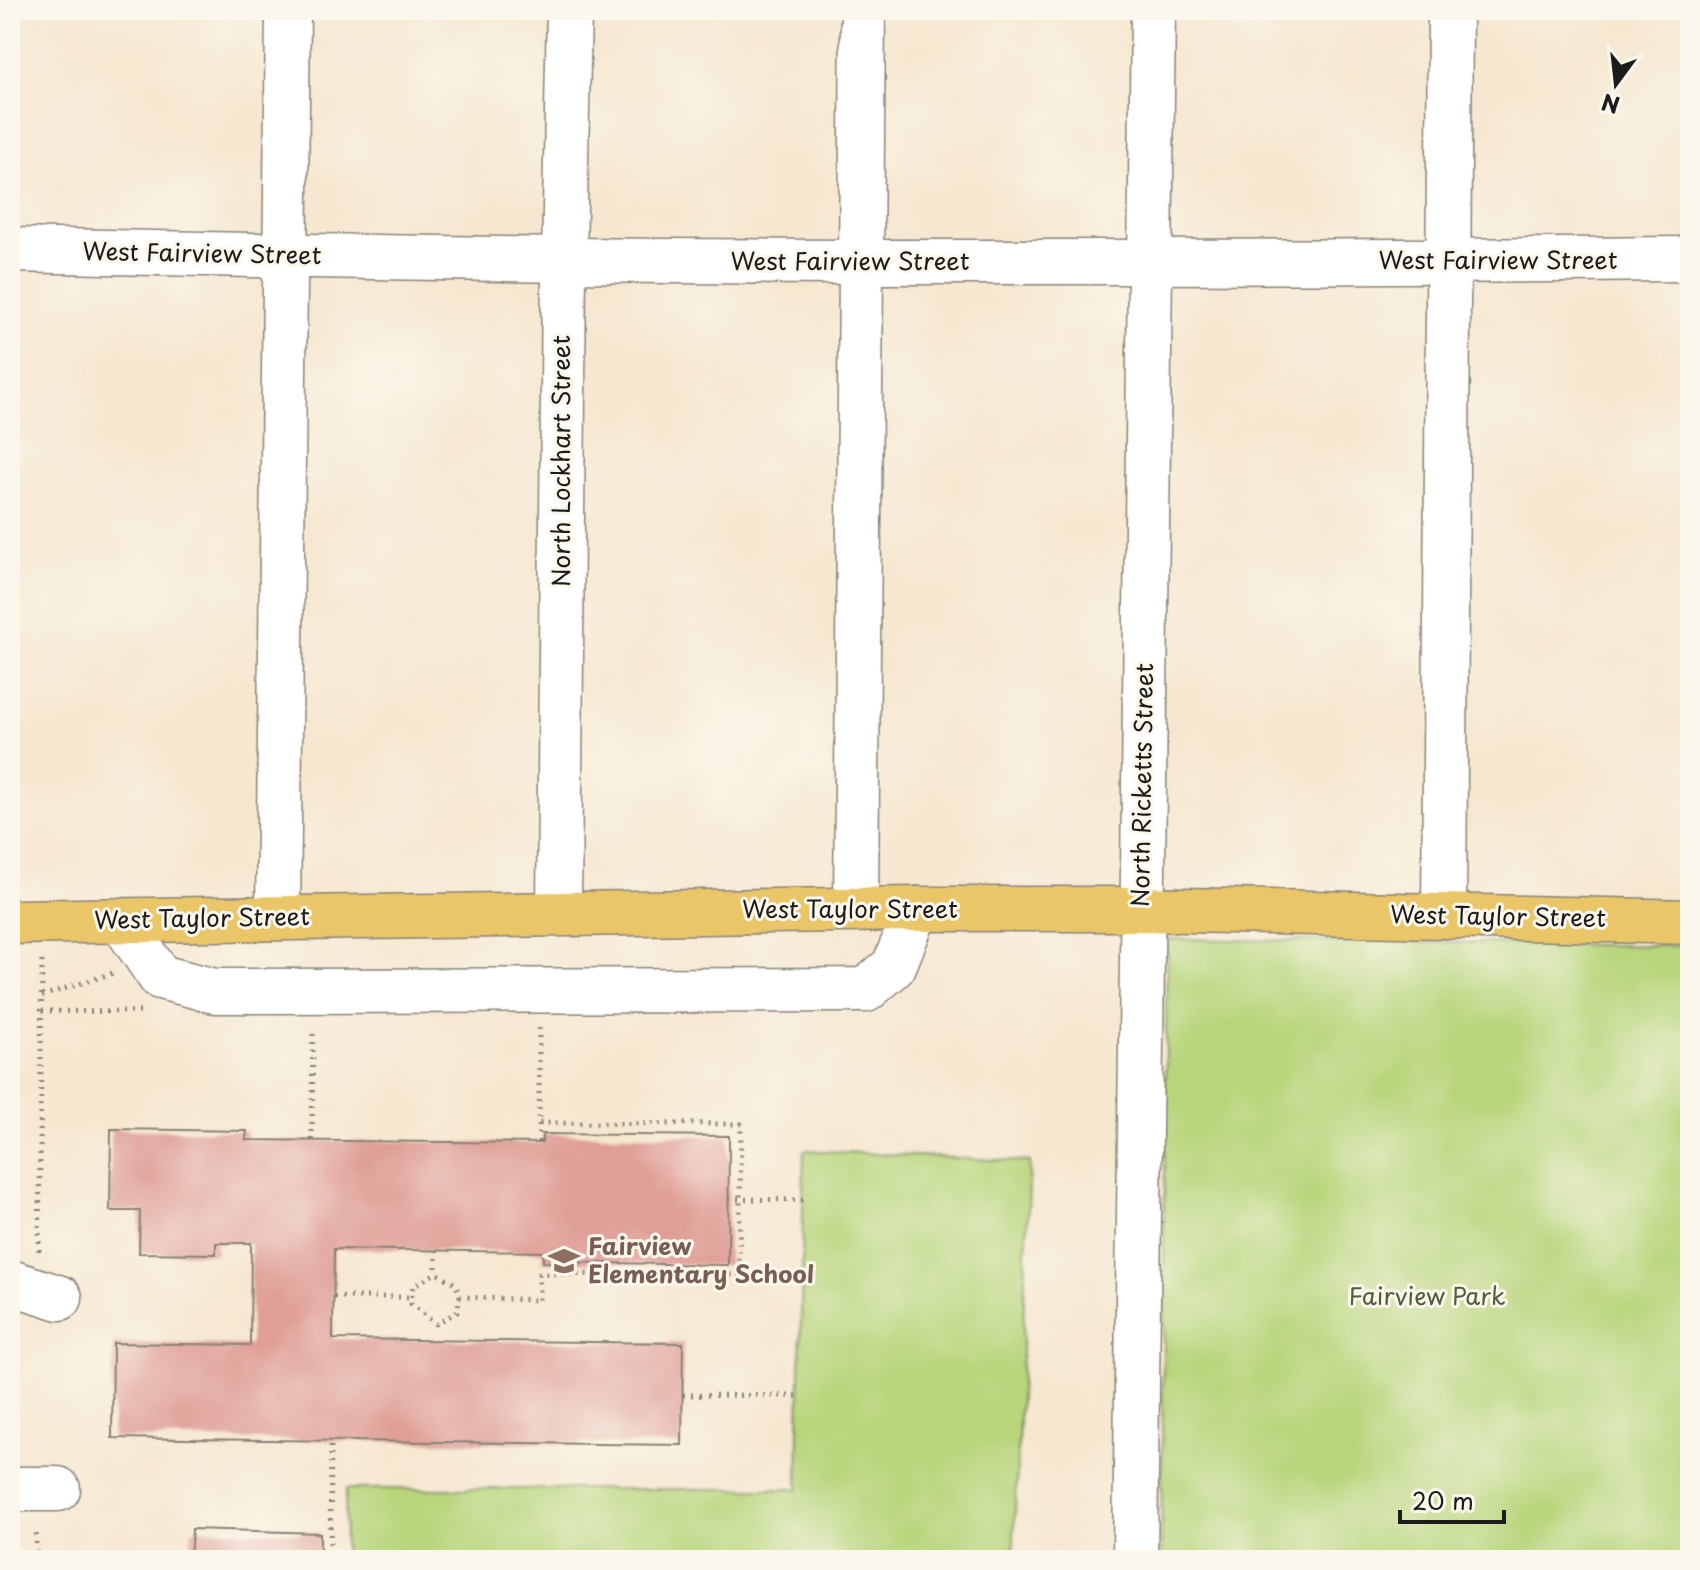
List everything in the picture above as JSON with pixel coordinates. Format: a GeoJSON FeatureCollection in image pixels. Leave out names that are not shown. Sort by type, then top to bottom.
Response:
{"type":"FeatureCollection","features":[{"type":"Feature","properties":{"kind":"main road","name":"West Taylor Street"},"geometry":{"type":"LineString","coordinates":[[20,922],[559,912],[1142,909],[1690,922]]}},
{"type":"Feature","properties":{"kind":"street"},"geometry":{"type":"LineString","coordinates":[[278,917],[288,10]]}},
{"type":"Feature","properties":{"kind":"street","name":"North Lockhart Street"},"geometry":{"type":"LineString","coordinates":[[559,912],[569,10]]}},
{"type":"Feature","properties":{"kind":"street"},"geometry":{"type":"LineString","coordinates":[[856,909],[863,10]]}},
{"type":"Feature","properties":{"kind":"street","name":"North Ricketts Street"},"geometry":{"type":"LineString","coordinates":[[1135,1560],[1153,10]]}},
{"type":"Feature","properties":{"kind":"street"},"geometry":{"type":"LineString","coordinates":[[1444,916],[1450,10]]}},
{"type":"Feature","properties":{"kind":"street","name":"West Fairview Street"},"geometry":{"type":"LineString","coordinates":[[10,250],[861,262],[1690,259]]}},
{"type":"Feature","properties":{"kind":"street"},"geometry":{"type":"LineString","coordinates":[[121,920],[160,977],[215,991],[866,990],[894,966],[917,909]]}},
{"type":"Feature","properties":{"kind":"street"},"geometry":{"type":"LineString","coordinates":[[25,1269],[60,1298]]}},
{"type":"Feature","properties":{"kind":"path"},"geometry":{"type":"LineString","coordinates":[[20,922],[42,962],[25,1269]]}},
{"type":"Feature","properties":{"kind":"path"},"geometry":{"type":"LineString","coordinates":[[42,996],[150,961]]}},
{"type":"Feature","properties":{"kind":"path"},"geometry":{"type":"LineString","coordinates":[[312,1140],[313,991]]}},
{"type":"Feature","properties":{"kind":"path"},"geometry":{"type":"LineString","coordinates":[[539,991],[539,1143]]}},
{"type":"Feature","properties":{"kind":"path"},"geometry":{"type":"LineString","coordinates":[[460,1297],[539,1300],[539,1274],[739,1275],[741,1124],[539,1123]]}},
{"type":"Feature","properties":{"kind":"path"},"geometry":{"type":"LineString","coordinates":[[729,1199],[803,1200]]}},
{"type":"Feature","properties":{"kind":"path"},"geometry":{"type":"LineString","coordinates":[[436,1250],[436,1273]]}},
{"type":"Feature","properties":{"kind":"path"},"geometry":{"type":"LineString","coordinates":[[436,1273],[456,1284],[460,1297],[457,1312],[436,1324],[411,1304],[413,1286],[436,1273]]}},
{"type":"Feature","properties":{"kind":"path"},"geometry":{"type":"LineString","coordinates":[[334,1297],[412,1297]]}},
{"type":"Feature","properties":{"kind":"path"},"geometry":{"type":"LineString","coordinates":[[683,1395],[800,1396]]}},
{"type":"Feature","properties":{"kind":"path"},"geometry":{"type":"LineString","coordinates":[[330,1560],[331,1440]]}},
{"type":"Feature","properties":{"kind":"path"},"geometry":{"type":"LineString","coordinates":[[35,1500],[36,1560]]}},
{"type":"Feature","properties":{"kind":"green space","name":"Fairview Park"},"geometry":{"type":"Polygon","coordinates":[[[1167,939],[1690,946],[1690,1560],[1161,1560],[1167,939]]]}},
{"type":"Feature","properties":{"kind":"green space"},"geometry":{"type":"Polygon","coordinates":[[[804,1150],[1030,1162],[1013,1560],[344,1560],[346,1489],[798,1489],[804,1150]]]}},
{"type":"Feature","properties":{"kind":"building"},"geometry":{"type":"Polygon","coordinates":[[[111,1129],[247,1131],[246,1140],[542,1143],[542,1134],[729,1136],[728,1265],[543,1262],[543,1252],[334,1249],[333,1339],[683,1343],[682,1445],[112,1438],[113,1343],[250,1345],[251,1243],[216,1243],[216,1254],[139,1253],[140,1211],[110,1211],[111,1129]]]}},
{"type":"Feature","properties":{"kind":"building"},"geometry":{"type":"Polygon","coordinates":[[[192,1529],[320,1533],[320,1560],[190,1560],[192,1529]]]}},
{"type":"Feature","properties":{"kind":"place","name":"Fairview Elementary School"},"geometry":{"type":"Point","coordinates":[564,1261]}}]}
